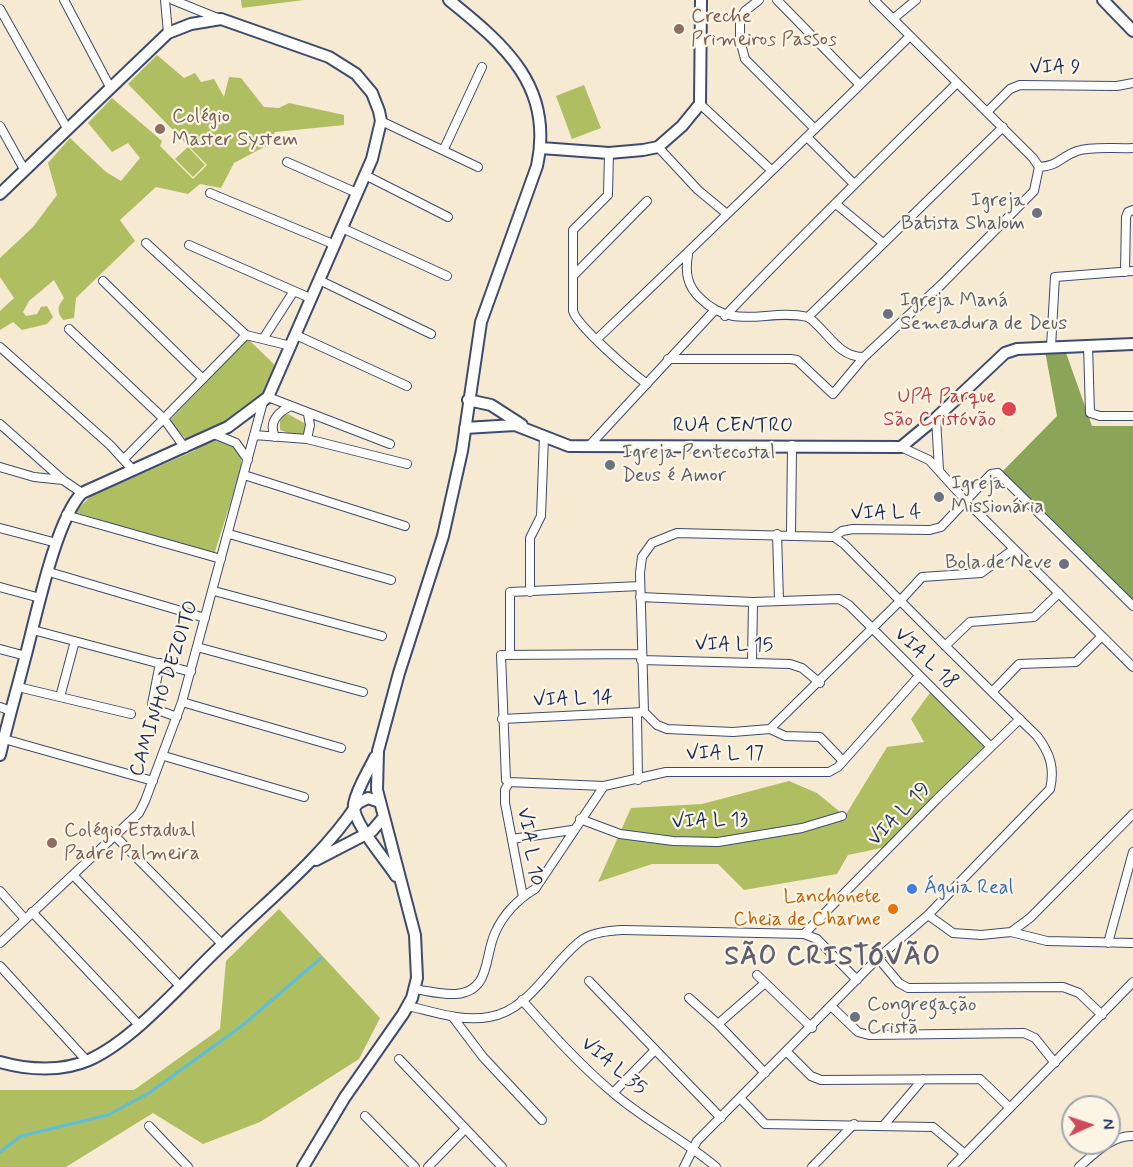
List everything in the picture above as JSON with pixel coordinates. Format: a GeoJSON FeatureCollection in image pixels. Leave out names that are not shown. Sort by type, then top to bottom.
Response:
{"type":"FeatureCollection","features":[{"type":"Feature","properties":{"kind":"street"},"geometry":{"type":"LineString","coordinates":[[64,0],[110,87]]}},
{"type":"Feature","properties":{"kind":"street"},"geometry":{"type":"LineString","coordinates":[[165,0],[168,33]]}},
{"type":"Feature","properties":{"kind":"street"},"geometry":{"type":"LineString","coordinates":[[0,755],[40,598],[66,515],[82,493],[214,434],[239,421],[265,399],[294,340],[333,244],[372,159],[381,121],[372,93],[346,67],[295,44],[173,0]]}},
{"type":"Feature","properties":{"kind":"street"},"geometry":{"type":"LineString","coordinates":[[541,148],[609,153],[658,147],[682,126],[700,104],[701,0]]}},
{"type":"Feature","properties":{"kind":"street"},"geometry":{"type":"LineString","coordinates":[[759,0],[745,11],[740,20],[740,40],[745,59],[815,129]]}},
{"type":"Feature","properties":{"kind":"street"},"geometry":{"type":"LineString","coordinates":[[777,0],[860,85]]}},
{"type":"Feature","properties":{"kind":"street"},"geometry":{"type":"LineString","coordinates":[[874,0],[1003,127],[1039,167]]}},
{"type":"Feature","properties":{"kind":"street"},"geometry":{"type":"LineString","coordinates":[[893,19],[916,0]]}},
{"type":"Feature","properties":{"kind":"street"},"geometry":{"type":"LineString","coordinates":[[1103,0],[1131,25]]}},
{"type":"Feature","properties":{"kind":"street"},"geometry":{"type":"LineString","coordinates":[[303,1167],[345,1097],[408,1006],[414,989],[417,953],[383,818],[375,776],[378,751],[399,673],[442,536],[465,428],[481,322],[537,166],[541,148],[539,113],[533,92],[525,76],[499,43],[453,1]]}},
{"type":"Feature","properties":{"kind":"street"},"geometry":{"type":"LineString","coordinates":[[0,9],[68,130]]}},
{"type":"Feature","properties":{"kind":"street"},"geometry":{"type":"LineString","coordinates":[[0,194],[168,33],[191,24],[221,19]]}},
{"type":"Feature","properties":{"kind":"street"},"geometry":{"type":"LineString","coordinates":[[597,339],[688,255],[770,169],[807,137],[909,36]]}},
{"type":"Feature","properties":{"kind":"street"},"geometry":{"type":"LineString","coordinates":[[444,150],[482,67]]}},
{"type":"Feature","properties":{"kind":"street"},"geometry":{"type":"LineString","coordinates":[[725,315],[784,252],[836,204],[853,183],[957,83]]}},
{"type":"Feature","properties":{"kind":"street","name":"VIA 9"},"geometry":{"type":"LineString","coordinates":[[987,112],[1010,89],[1020,85],[1117,86],[1133,83]]}},
{"type":"Feature","properties":{"kind":"street"},"geometry":{"type":"LineString","coordinates":[[700,104],[770,169]]}},
{"type":"Feature","properties":{"kind":"street"},"geometry":{"type":"LineString","coordinates":[[381,121],[478,167]]}},
{"type":"Feature","properties":{"kind":"street"},"geometry":{"type":"LineString","coordinates":[[0,126],[25,171]]}},
{"type":"Feature","properties":{"kind":"street"},"geometry":{"type":"LineString","coordinates":[[807,317],[1003,127]]}},
{"type":"Feature","properties":{"kind":"street"},"geometry":{"type":"LineString","coordinates":[[807,137],[853,183]]}},
{"type":"Feature","properties":{"kind":"street"},"geometry":{"type":"LineString","coordinates":[[658,147],[698,190],[727,214]]}},
{"type":"Feature","properties":{"kind":"street"},"geometry":{"type":"LineString","coordinates":[[1039,167],[1054,166],[1075,152],[1087,149],[1133,148]]}},
{"type":"Feature","properties":{"kind":"street"},"geometry":{"type":"LineString","coordinates":[[609,153],[608,195],[578,222],[573,230],[575,315],[597,339],[647,384]]}},
{"type":"Feature","properties":{"kind":"street"},"geometry":{"type":"LineString","coordinates":[[287,162],[357,193]]}},
{"type":"Feature","properties":{"kind":"street"},"geometry":{"type":"LineString","coordinates":[[668,359],[797,360],[834,394],[864,357],[1034,191],[1039,167]]}},
{"type":"Feature","properties":{"kind":"street"},"geometry":{"type":"LineString","coordinates":[[365,175],[448,217]]}},
{"type":"Feature","properties":{"kind":"street"},"geometry":{"type":"LineString","coordinates":[[210,193],[333,244]]}},
{"type":"Feature","properties":{"kind":"street"},"geometry":{"type":"LineString","coordinates":[[574,275],[647,201]]}},
{"type":"Feature","properties":{"kind":"street"},"geometry":{"type":"LineString","coordinates":[[836,204],[883,243]]}},
{"type":"Feature","properties":{"kind":"street"},"geometry":{"type":"LineString","coordinates":[[1051,347],[1053,279],[1058,276],[1129,272],[1126,217],[1128,212],[1133,210]]}},
{"type":"Feature","properties":{"kind":"street"},"geometry":{"type":"LineString","coordinates":[[342,228],[447,276]]}},
{"type":"Feature","properties":{"kind":"street"},"geometry":{"type":"LineString","coordinates":[[146,243],[246,335],[263,339],[294,340],[407,386]]}},
{"type":"Feature","properties":{"kind":"street"},"geometry":{"type":"LineString","coordinates":[[189,245],[310,298]]}},
{"type":"Feature","properties":{"kind":"street"},"geometry":{"type":"LineString","coordinates":[[688,255],[686,268],[690,287],[714,311],[725,315],[807,317],[842,351],[855,357],[864,357]]}},
{"type":"Feature","properties":{"kind":"street"},"geometry":{"type":"LineString","coordinates":[[319,280],[431,334]]}},
{"type":"Feature","properties":{"kind":"street"},"geometry":{"type":"LineString","coordinates":[[103,281],[203,379]]}},
{"type":"Feature","properties":{"kind":"street"},"geometry":{"type":"LineString","coordinates":[[263,339],[294,291]]}},
{"type":"Feature","properties":{"kind":"street"},"geometry":{"type":"LineString","coordinates":[[589,446],[714,311]]}},
{"type":"Feature","properties":{"kind":"street"},"geometry":{"type":"LineString","coordinates":[[69,329],[164,419],[185,448]]}},
{"type":"Feature","properties":{"kind":"street"},"geometry":{"type":"LineString","coordinates":[[124,459],[246,335]]}},
{"type":"Feature","properties":{"kind":"street"},"geometry":{"type":"LineString","coordinates":[[901,447],[936,418],[1005,353],[1017,349],[1133,344]]}},
{"type":"Feature","properties":{"kind":"street"},"geometry":{"type":"LineString","coordinates":[[1088,345],[1090,413],[1100,416],[1133,416]]}},
{"type":"Feature","properties":{"kind":"street"},"geometry":{"type":"LineString","coordinates":[[0,346],[124,459],[133,470]]}},
{"type":"Feature","properties":{"kind":"street"},"geometry":{"type":"LineString","coordinates":[[265,399],[291,406],[390,444]]}},
{"type":"Feature","properties":{"kind":"street","name":"CAMINHO DEZOITO"},"geometry":{"type":"LineString","coordinates":[[0,943],[139,813],[164,756],[182,702],[265,399]]}},
{"type":"Feature","properties":{"kind":"street","name":"RUA CENTRO"},"geometry":{"type":"LineString","coordinates":[[468,400],[491,405],[505,419],[559,444],[901,447],[921,454],[1133,667]]}},
{"type":"Feature","properties":{"kind":"street"},"geometry":{"type":"LineString","coordinates":[[275,437],[273,421],[279,412],[291,406]]}},
{"type":"Feature","properties":{"kind":"street"},"geometry":{"type":"LineString","coordinates":[[307,439],[310,431],[308,414]]}},
{"type":"Feature","properties":{"kind":"street"},"geometry":{"type":"LineString","coordinates":[[936,418],[939,470]]}},
{"type":"Feature","properties":{"kind":"street","name":"RUA CENTRO"},"geometry":{"type":"LineString","coordinates":[[465,428],[505,419]]}},
{"type":"Feature","properties":{"kind":"street"},"geometry":{"type":"LineString","coordinates":[[0,424],[63,480],[82,493]]}},
{"type":"Feature","properties":{"kind":"street"},"geometry":{"type":"LineString","coordinates":[[214,434],[236,443],[248,460]]}},
{"type":"Feature","properties":{"kind":"street"},"geometry":{"type":"LineString","coordinates":[[254,435],[307,439],[407,464]]}},
{"type":"Feature","properties":{"kind":"street"},"geometry":{"type":"LineString","coordinates":[[531,592],[530,538],[541,516],[544,437]]}},
{"type":"Feature","properties":{"kind":"street"},"geometry":{"type":"LineString","coordinates":[[791,534],[792,445]]}},
{"type":"Feature","properties":{"kind":"street"},"geometry":{"type":"LineString","coordinates":[[0,467],[34,477],[63,480]]}},
{"type":"Feature","properties":{"kind":"street","name":"VIA L 4"},"geometry":{"type":"LineString","coordinates":[[834,537],[842,531],[853,529],[936,529],[967,502],[991,474],[998,473],[1133,606]]}},
{"type":"Feature","properties":{"kind":"street"},"geometry":{"type":"LineString","coordinates":[[244,475],[405,526]]}},
{"type":"Feature","properties":{"kind":"street"},"geometry":{"type":"LineString","coordinates":[[66,515],[221,559]]}},
{"type":"Feature","properties":{"kind":"street"},"geometry":{"type":"LineString","coordinates":[[0,528],[57,543]]}},
{"type":"Feature","properties":{"kind":"street"},"geometry":{"type":"LineString","coordinates":[[638,780],[642,557],[652,543],[666,536],[695,532],[834,537],[844,544],[1037,736],[1049,754],[1053,769],[1050,789],[928,915],[878,958],[812,1028],[740,1098],[693,1147],[684,1167]]}},
{"type":"Feature","properties":{"kind":"street"},"geometry":{"type":"LineString","coordinates":[[229,534],[391,580]]}},
{"type":"Feature","properties":{"kind":"street"},"geometry":{"type":"LineString","coordinates":[[640,597],[753,602],[779,600],[777,534]]}},
{"type":"Feature","properties":{"kind":"street"},"geometry":{"type":"LineString","coordinates":[[770,729],[820,683],[922,577],[981,573],[1014,549]]}},
{"type":"Feature","properties":{"kind":"street"},"geometry":{"type":"LineString","coordinates":[[49,572],[205,618]]}},
{"type":"Feature","properties":{"kind":"street"},"geometry":{"type":"LineString","coordinates":[[640,586],[510,592],[510,655],[641,657]]}},
{"type":"Feature","properties":{"kind":"street"},"geometry":{"type":"LineString","coordinates":[[0,587],[40,598]]}},
{"type":"Feature","properties":{"kind":"street"},"geometry":{"type":"LineString","coordinates":[[214,591],[382,636]]}},
{"type":"Feature","properties":{"kind":"street"},"geometry":{"type":"LineString","coordinates":[[945,646],[970,622],[1034,617],[1059,593]]}},
{"type":"Feature","properties":{"kind":"street","name":"VIA L 18"},"geometry":{"type":"LineString","coordinates":[[779,600],[835,599],[849,605],[991,747]]}},
{"type":"Feature","properties":{"kind":"street"},"geometry":{"type":"LineString","coordinates":[[752,663],[753,602]]}},
{"type":"Feature","properties":{"kind":"street"},"geometry":{"type":"LineString","coordinates":[[33,630],[190,672]]}},
{"type":"Feature","properties":{"kind":"street"},"geometry":{"type":"LineString","coordinates":[[992,692],[1019,664],[1076,662],[1102,636]]}},
{"type":"Feature","properties":{"kind":"street"},"geometry":{"type":"LineString","coordinates":[[60,697],[75,641]]}},
{"type":"Feature","properties":{"kind":"street"},"geometry":{"type":"LineString","coordinates":[[197,647],[363,692]]}},
{"type":"Feature","properties":{"kind":"street"},"geometry":{"type":"LineString","coordinates":[[0,649],[26,656]]}},
{"type":"Feature","properties":{"kind":"street","name":"VIA L 10"},"geometry":{"type":"LineString","coordinates":[[414,989],[456,994],[476,987],[487,967],[494,935],[523,897],[504,796],[506,779],[501,655],[510,655]]}},
{"type":"Feature","properties":{"kind":"street","name":"VIA L 15"},"geometry":{"type":"LineString","coordinates":[[641,657],[795,665],[820,683]]}},
{"type":"Feature","properties":{"kind":"street"},"geometry":{"type":"LineString","coordinates":[[160,663],[152,704],[155,709],[177,717]]}},
{"type":"Feature","properties":{"kind":"street","name":"VIA L 17"},"geometry":{"type":"LineString","coordinates":[[506,779],[604,786],[666,772],[821,773],[833,770],[919,676]]}},
{"type":"Feature","properties":{"kind":"street"},"geometry":{"type":"LineString","coordinates":[[18,687],[131,714]]}},
{"type":"Feature","properties":{"kind":"street"},"geometry":{"type":"LineString","coordinates":[[182,702],[341,748]]}},
{"type":"Feature","properties":{"kind":"street"},"geometry":{"type":"LineString","coordinates":[[0,707],[11,711]]}},
{"type":"Feature","properties":{"kind":"street","name":"VIA L 17"},"geometry":{"type":"LineString","coordinates":[[640,714],[667,729],[733,732],[770,729],[785,736],[820,737],[842,760]]}},
{"type":"Feature","properties":{"kind":"street","name":"VIA L 14"},"geometry":{"type":"LineString","coordinates":[[502,719],[640,714]]}},
{"type":"Feature","properties":{"kind":"street","name":"VIA L 19"},"geometry":{"type":"LineString","coordinates":[[804,934],[1020,719]]}},
{"type":"Feature","properties":{"kind":"street"},"geometry":{"type":"LineString","coordinates":[[4,739],[153,781]]}},
{"type":"Feature","properties":{"kind":"street"},"geometry":{"type":"LineString","coordinates":[[378,751],[359,789],[354,809],[360,827],[380,851],[403,891]]}},
{"type":"Feature","properties":{"kind":"street"},"geometry":{"type":"LineString","coordinates":[[164,756],[304,797]]}},
{"type":"Feature","properties":{"kind":"street"},"geometry":{"type":"LineString","coordinates":[[523,897],[535,889],[560,855],[580,819],[604,786]]}},
{"type":"Feature","properties":{"kind":"street"},"geometry":{"type":"LineString","coordinates":[[0,1062],[23,1068],[53,1068],[87,1061],[102,1053],[139,1025],[222,944],[312,862],[358,803],[368,798],[380,802]]}},
{"type":"Feature","properties":{"kind":"street"},"geometry":{"type":"LineString","coordinates":[[1011,932],[1030,918],[1133,814]]}},
{"type":"Feature","properties":{"kind":"street","name":"VIA L 13"},"geometry":{"type":"LineString","coordinates":[[580,819],[620,834],[673,841],[718,842],[802,828],[842,816]]}},
{"type":"Feature","properties":{"kind":"street"},"geometry":{"type":"LineString","coordinates":[[312,862],[366,835],[377,827],[383,818]]}},
{"type":"Feature","properties":{"kind":"street"},"geometry":{"type":"LineString","coordinates":[[512,839],[573,830]]}},
{"type":"Feature","properties":{"kind":"street"},"geometry":{"type":"LineString","coordinates":[[115,836],[222,944]]}},
{"type":"Feature","properties":{"kind":"street"},"geometry":{"type":"LineString","coordinates":[[350,843],[363,844],[380,851]]}},
{"type":"Feature","properties":{"kind":"street"},"geometry":{"type":"LineString","coordinates":[[1108,943],[1133,852]]}},
{"type":"Feature","properties":{"kind":"street"},"geometry":{"type":"LineString","coordinates":[[73,875],[180,986]]}},
{"type":"Feature","properties":{"kind":"street"},"geometry":{"type":"LineString","coordinates":[[0,891],[25,919]]}},
{"type":"Feature","properties":{"kind":"street"},"geometry":{"type":"LineString","coordinates":[[32,912],[139,1025]]}},
{"type":"Feature","properties":{"kind":"street"},"geometry":{"type":"LineString","coordinates":[[928,915],[953,933],[981,935],[1011,932],[1047,942],[1133,943]]}},
{"type":"Feature","properties":{"kind":"street"},"geometry":{"type":"LineString","coordinates":[[408,1006],[452,1016],[478,1018],[499,1015],[522,1000],[583,939],[608,931],[804,934],[817,939],[857,980]]}},
{"type":"Feature","properties":{"kind":"street"},"geometry":{"type":"LineString","coordinates":[[878,958],[899,983],[908,988],[1063,987],[1079,993],[1102,1015]]}},
{"type":"Feature","properties":{"kind":"street"},"geometry":{"type":"LineString","coordinates":[[0,966],[87,1061]]}},
{"type":"Feature","properties":{"kind":"street"},"geometry":{"type":"LineString","coordinates":[[757,975],[812,1028]]}},
{"type":"Feature","properties":{"kind":"street"},"geometry":{"type":"LineString","coordinates":[[589,981],[721,1118]]}},
{"type":"Feature","properties":{"kind":"street"},"geometry":{"type":"LineString","coordinates":[[952,1167],[1133,982]]}},
{"type":"Feature","properties":{"kind":"street"},"geometry":{"type":"LineString","coordinates":[[718,1024],[765,983]]}},
{"type":"Feature","properties":{"kind":"street"},"geometry":{"type":"LineString","coordinates":[[689,998],[718,1024],[765,1073]]}},
{"type":"Feature","properties":{"kind":"street","name":"VIA L 35"},"geometry":{"type":"LineString","coordinates":[[522,1000],[564,1048],[613,1094],[693,1147],[716,1167]]}},
{"type":"Feature","properties":{"kind":"street"},"geometry":{"type":"LineString","coordinates":[[832,1007],[858,1032],[869,1035],[1024,1033],[1035,1038],[1055,1063]]}},
{"type":"Feature","properties":{"kind":"street"},"geometry":{"type":"LineString","coordinates":[[452,1016],[483,1057],[542,1120]]}},
{"type":"Feature","properties":{"kind":"street"},"geometry":{"type":"LineString","coordinates":[[613,1094],[655,1050]]}},
{"type":"Feature","properties":{"kind":"street"},"geometry":{"type":"LineString","coordinates":[[787,1052],[811,1076],[820,1080],[980,1079],[1010,1108]]}},
{"type":"Feature","properties":{"kind":"street"},"geometry":{"type":"LineString","coordinates":[[399,1059],[501,1167]]}},
{"type":"Feature","properties":{"kind":"street"},"geometry":{"type":"LineString","coordinates":[[884,1125],[923,1079]]}},
{"type":"Feature","properties":{"kind":"street"},"geometry":{"type":"LineString","coordinates":[[740,1098],[765,1124],[884,1125],[938,1129],[965,1154]]}},
{"type":"Feature","properties":{"kind":"street"},"geometry":{"type":"LineString","coordinates":[[365,1116],[415,1167]]}},
{"type":"Feature","properties":{"kind":"street"},"geometry":{"type":"LineString","coordinates":[[812,1167],[854,1125]]}},
{"type":"Feature","properties":{"kind":"street"},"geometry":{"type":"LineString","coordinates":[[149,1126],[188,1167]]}},
{"type":"Feature","properties":{"kind":"street"},"geometry":{"type":"LineString","coordinates":[[428,1167],[465,1129]]}},
{"type":"Feature","properties":{"kind":"street"},"geometry":{"type":"LineString","coordinates":[[1079,1167],[1110,1143],[1124,1136],[1133,1136]]}},
{"type":"Feature","properties":{"kind":"green space"},"geometry":{"type":"Polygon","coordinates":[[[241,0],[304,0],[242,8],[241,0]]]}},
{"type":"Feature","properties":{"kind":"green space"},"geometry":{"type":"Polygon","coordinates":[[[157,55],[184,78],[195,73],[201,82],[214,79],[224,97],[229,77],[241,78],[264,107],[279,108],[289,103],[344,115],[344,125],[275,132],[266,146],[234,163],[221,188],[200,184],[188,194],[156,187],[120,220],[135,241],[76,298],[74,318],[63,320],[59,314],[60,304],[64,298],[54,280],[29,301],[23,312],[26,316],[37,314],[41,307],[47,306],[53,317],[47,324],[22,330],[13,322],[0,330],[0,311],[14,298],[0,277],[0,258],[33,227],[57,195],[48,163],[70,138],[106,172],[121,181],[140,158],[128,143],[112,152],[88,123],[112,98],[162,141],[160,146],[193,179],[207,165],[128,84],[157,55]]]}},
{"type":"Feature","properties":{"kind":"green space"},"geometry":{"type":"Polygon","coordinates":[[[584,85],[601,128],[572,139],[556,96],[584,85]]]}},
{"type":"Feature","properties":{"kind":"green space"},"geometry":{"type":"Polygon","coordinates":[[[188,147],[205,165],[193,177],[175,159],[188,147]]]}},
{"type":"Feature","properties":{"kind":"green space"},"geometry":{"type":"Polygon","coordinates":[[[248,339],[280,370],[265,409],[223,438],[240,453],[242,466],[214,555],[75,512],[91,496],[196,450],[169,421],[248,339]]]}},
{"type":"Feature","properties":{"kind":"green space"},"geometry":{"type":"Polygon","coordinates":[[[1065,350],[1092,426],[1133,426],[1133,602],[998,476],[1057,416],[1045,351],[1065,350]]]}},
{"type":"Feature","properties":{"kind":"green space"},"geometry":{"type":"Polygon","coordinates":[[[288,414],[306,424],[304,435],[300,437],[280,430],[280,417],[288,414]]]}},
{"type":"Feature","properties":{"kind":"green space"},"geometry":{"type":"Polygon","coordinates":[[[932,690],[992,750],[886,847],[848,855],[837,874],[744,890],[718,864],[652,864],[598,882],[631,808],[702,804],[789,781],[817,793],[845,816],[887,747],[924,742],[911,719],[932,690]]]}},
{"type":"Feature","properties":{"kind":"green space"},"geometry":{"type":"Polygon","coordinates":[[[279,909],[380,1018],[359,1059],[260,1122],[203,1144],[153,1113],[66,1167],[0,1167],[0,1090],[134,1090],[220,1029],[226,961],[279,909]]]}},
{"type":"Feature","properties":{"kind":"waterway"},"geometry":{"type":"LineString","coordinates":[[0,1152],[21,1136],[108,1115],[149,1093],[243,1025],[321,958]]}},
{"type":"Feature","properties":{"kind":"place","name":"Creche Primeiros Passos"},"geometry":{"type":"Point","coordinates":[679,29]}},
{"type":"Feature","properties":{"kind":"place","name":"Colégio Master System"},"geometry":{"type":"Point","coordinates":[160,129]}},
{"type":"Feature","properties":{"kind":"place","name":"Igreja Batista Shalom"},"geometry":{"type":"Point","coordinates":[1037,213]}},
{"type":"Feature","properties":{"kind":"place","name":"Igreja Maná Semeadura de Deus"},"geometry":{"type":"Point","coordinates":[888,314]}},
{"type":"Feature","properties":{"kind":"place","name":"UPA Parque São Cristóvão"},"geometry":{"type":"Point","coordinates":[1009,409]}},
{"type":"Feature","properties":{"kind":"place","name":"Igreja Pentecostal Deus é Amor"},"geometry":{"type":"Point","coordinates":[610,465]}},
{"type":"Feature","properties":{"kind":"place","name":"Igreja Missionária"},"geometry":{"type":"Point","coordinates":[939,497]}},
{"type":"Feature","properties":{"kind":"place","name":"Bola de Neve"},"geometry":{"type":"Point","coordinates":[1064,564]}},
{"type":"Feature","properties":{"kind":"place","name":"Colégio Estadual Padre Palmeira"},"geometry":{"type":"Point","coordinates":[52,843]}},
{"type":"Feature","properties":{"kind":"place","name":"Águia Real"},"geometry":{"type":"Point","coordinates":[912,889]}},
{"type":"Feature","properties":{"kind":"place","name":"Lanchonete Cheia de Charme"},"geometry":{"type":"Point","coordinates":[893,909]}},
{"type":"Feature","properties":{"kind":"place","name":"Congregação Cristã"},"geometry":{"type":"Point","coordinates":[855,1017]}},
{"type":"Feature","properties":{"kind":"district","name":"SÃO CRISTÓVÃO"},"geometry":{"type":"Point","coordinates":[833,959]}}]}
